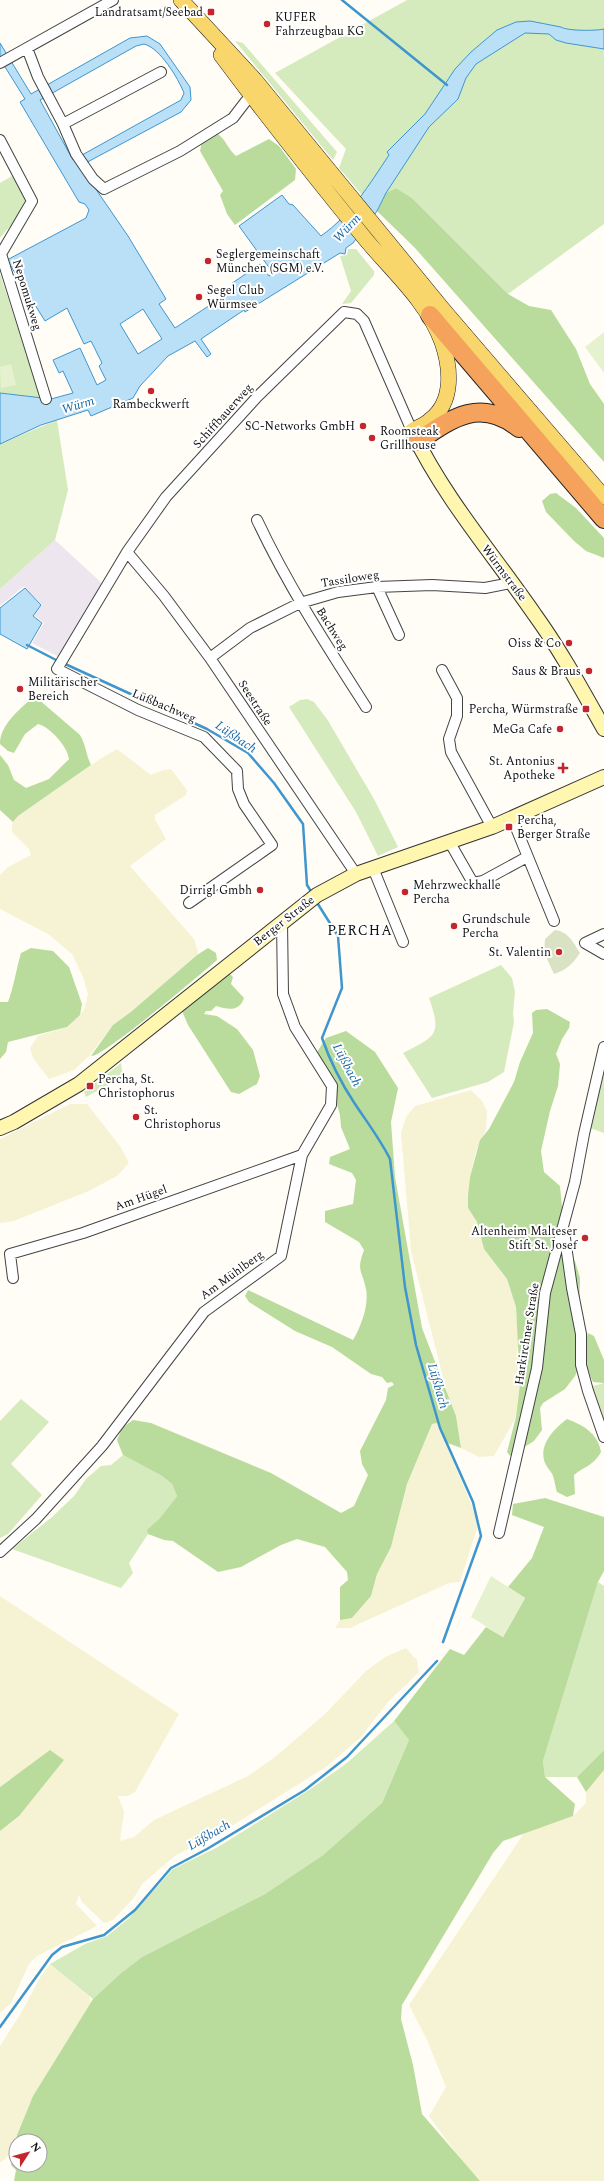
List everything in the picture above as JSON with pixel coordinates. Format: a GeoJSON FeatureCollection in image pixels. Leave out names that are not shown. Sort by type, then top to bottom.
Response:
{"type":"FeatureCollection","features":[{"type":"Feature","properties":{"kind":"highway"},"geometry":{"type":"LineString","coordinates":[[430,315],[604,519]]}},
{"type":"Feature","properties":{"kind":"highway"},"geometry":{"type":"LineString","coordinates":[[414,436],[456,416],[470,412],[487,412],[515,425],[542,448]]}},
{"type":"Feature","properties":{"kind":"main road"},"geometry":{"type":"LineString","coordinates":[[180,0],[339,207],[430,315],[442,342],[448,370],[449,385],[441,408],[414,436]]}},
{"type":"Feature","properties":{"kind":"main road"},"geometry":{"type":"LineString","coordinates":[[248,89],[348,194],[604,497]]}},
{"type":"Feature","properties":{"kind":"main road","name":"Würmstraße"},"geometry":{"type":"LineString","coordinates":[[414,436],[460,514],[534,614],[600,712],[604,730]]}},
{"type":"Feature","properties":{"kind":"main road","name":"Berger Straße"},"geometry":{"type":"LineString","coordinates":[[0,1128],[14,1122],[79,1084],[300,906],[317,895],[356,874],[492,826],[604,777]]}},
{"type":"Feature","properties":{"kind":"street"},"geometry":{"type":"LineString","coordinates":[[0,63],[113,0]]}},
{"type":"Feature","properties":{"kind":"street"},"geometry":{"type":"LineString","coordinates":[[27,48],[41,83],[63,124],[76,154],[86,170],[104,189],[180,152],[233,118],[248,89]]}},
{"type":"Feature","properties":{"kind":"street"},"geometry":{"type":"LineString","coordinates":[[63,124],[162,72]]}},
{"type":"Feature","properties":{"kind":"street","name":"Nepomukweg"},"geometry":{"type":"LineString","coordinates":[[0,140],[32,201],[1,254],[46,398]]}},
{"type":"Feature","properties":{"kind":"street","name":"Schiffbauerweg"},"geometry":{"type":"LineString","coordinates":[[57,669],[126,552],[166,497],[257,397],[344,312],[357,314],[364,322],[414,436]]}},
{"type":"Feature","properties":{"kind":"street","name":"Bachweg"},"geometry":{"type":"LineString","coordinates":[[257,520],[278,565],[300,603],[366,708]]}},
{"type":"Feature","properties":{"kind":"street","name":"Seestraße"},"geometry":{"type":"LineString","coordinates":[[126,552],[164,596],[210,658],[356,874]]}},
{"type":"Feature","properties":{"kind":"street","name":"Tassiloweg"},"geometry":{"type":"LineString","coordinates":[[210,658],[250,628],[300,603],[338,592],[377,587],[432,585],[485,588],[511,583]]}},
{"type":"Feature","properties":{"kind":"street"},"geometry":{"type":"LineString","coordinates":[[377,587],[399,634]]}},
{"type":"Feature","properties":{"kind":"street","name":"Lüßbachweg"},"geometry":{"type":"LineString","coordinates":[[57,669],[138,710],[204,737],[236,771],[238,789],[244,804],[272,845],[189,903]]}},
{"type":"Feature","properties":{"kind":"street"},"geometry":{"type":"LineString","coordinates":[[442,670],[457,698],[457,716],[449,739],[451,752],[492,826]]}},
{"type":"Feature","properties":{"kind":"street"},"geometry":{"type":"LineString","coordinates":[[512,818],[554,921]]}},
{"type":"Feature","properties":{"kind":"street"},"geometry":{"type":"LineString","coordinates":[[449,841],[473,883],[483,881],[527,857]]}},
{"type":"Feature","properties":{"kind":"street"},"geometry":{"type":"LineString","coordinates":[[373,868],[403,942]]}},
{"type":"Feature","properties":{"kind":"street","name":"Am Mühlberg"},"geometry":{"type":"LineString","coordinates":[[0,1552],[36,1518],[102,1446],[204,1312],[281,1256],[302,1155],[331,1105],[332,1086],[295,1027],[283,994],[282,922]]}},
{"type":"Feature","properties":{"kind":"street"},"geometry":{"type":"LineString","coordinates":[[604,934],[585,943],[604,953],[604,950]]}},
{"type":"Feature","properties":{"kind":"street","name":"Harkirchner Straße"},"geometry":{"type":"LineString","coordinates":[[499,1533],[537,1368],[545,1293],[564,1228],[604,1047]]}},
{"type":"Feature","properties":{"kind":"street","name":"Am Hügel"},"geometry":{"type":"LineString","coordinates":[[13,1278],[10,1254],[83,1233],[302,1155]]}},
{"type":"Feature","properties":{"kind":"street"},"geometry":{"type":"LineString","coordinates":[[564,1228],[572,1288],[581,1334],[581,1365],[588,1391],[604,1437]]}},
{"type":"Feature","properties":{"kind":"shaded area"},"geometry":{"type":"Polygon","coordinates":[[[55,540],[105,586],[59,657],[32,643],[44,623],[34,615],[42,605],[24,586],[0,606],[0,589],[55,540]]]}},
{"type":"Feature","properties":{"kind":"shaded area"},"geometry":{"type":"Polygon","coordinates":[[[117,749],[151,775],[163,770],[171,769],[187,790],[186,795],[155,815],[155,819],[166,839],[130,866],[194,939],[198,952],[197,955],[132,1011],[113,1025],[90,1055],[74,1070],[49,1079],[33,1058],[30,1048],[38,1036],[67,1027],[84,1010],[88,994],[83,977],[72,954],[48,934],[0,909],[0,875],[8,867],[31,855],[29,849],[12,832],[12,824],[18,816],[100,759],[117,749]]]}},
{"type":"Feature","properties":{"kind":"shaded area"},"geometry":{"type":"Polygon","coordinates":[[[471,1090],[482,1101],[487,1111],[486,1130],[476,1151],[470,1177],[468,1208],[477,1222],[484,1249],[507,1279],[516,1307],[519,1339],[517,1354],[520,1364],[520,1384],[516,1417],[494,1456],[479,1457],[461,1448],[456,1416],[448,1397],[411,1251],[401,1133],[406,1117],[415,1106],[471,1090]]]}},
{"type":"Feature","properties":{"kind":"shaded area"},"geometry":{"type":"Polygon","coordinates":[[[70,1104],[87,1104],[120,1146],[129,1163],[117,1176],[89,1191],[14,1221],[0,1223],[0,1139],[70,1104]]]}},
{"type":"Feature","properties":{"kind":"shaded area"},"geometry":{"type":"Polygon","coordinates":[[[437,1423],[479,1523],[460,1582],[449,1583],[350,1628],[335,1628],[340,1620],[352,1618],[371,1596],[377,1574],[391,1547],[407,1484],[432,1424],[437,1423]]]}},
{"type":"Feature","properties":{"kind":"shaded area"},"geometry":{"type":"Polygon","coordinates":[[[0,1596],[179,1714],[135,1792],[128,1796],[118,1796],[124,1812],[120,1841],[134,1837],[154,1820],[248,1776],[275,1757],[325,1714],[366,1671],[385,1657],[406,1648],[417,1660],[419,1672],[388,1702],[360,1738],[326,1767],[219,1834],[176,1855],[143,1883],[133,1899],[113,1920],[104,1923],[82,1902],[79,1895],[76,1904],[97,1926],[37,1956],[29,1964],[11,2003],[0,2013],[0,1831],[19,1816],[11,1778],[0,1787],[0,1596]]]}},
{"type":"Feature","properties":{"kind":"shaded area"},"geometry":{"type":"Polygon","coordinates":[[[604,1770],[604,2181],[480,2181],[466,2167],[429,2116],[446,2087],[427,2040],[409,2005],[524,1833],[573,1816],[586,1803],[586,1792],[604,1770]]]}},
{"type":"Feature","properties":{"kind":"shaded area"},"geometry":{"type":"Polygon","coordinates":[[[50,1964],[89,1996],[91,2002],[33,2096],[18,2133],[8,2133],[8,2156],[0,2163],[0,2046],[21,2013],[41,1976],[50,1964]]]}},
{"type":"Feature","properties":{"kind":"green space"},"geometry":{"type":"Polygon","coordinates":[[[407,0],[604,0],[604,224],[508,294],[412,198],[396,188],[386,193],[374,178],[362,195],[339,168],[346,149],[275,73],[407,0]]]}},
{"type":"Feature","properties":{"kind":"green space"},"geometry":{"type":"Polygon","coordinates":[[[235,41],[243,43],[337,152],[333,160],[235,41]]]}},
{"type":"Feature","properties":{"kind":"green space"},"geometry":{"type":"Polygon","coordinates":[[[218,134],[236,156],[269,139],[279,146],[296,169],[295,180],[235,225],[227,214],[220,195],[223,191],[200,151],[202,141],[209,136],[218,134]]]}},
{"type":"Feature","properties":{"kind":"green space"},"geometry":{"type":"Polygon","coordinates":[[[14,175],[28,201],[22,212],[0,238],[0,183],[14,175]]]}},
{"type":"Feature","properties":{"kind":"green space"},"geometry":{"type":"Polygon","coordinates":[[[396,188],[412,198],[508,294],[529,306],[551,310],[576,349],[590,384],[604,404],[604,462],[415,248],[377,211],[386,193],[396,188]]]}},
{"type":"Feature","properties":{"kind":"green space"},"geometry":{"type":"Polygon","coordinates":[[[348,249],[356,249],[374,271],[374,275],[351,303],[342,304],[351,291],[340,256],[347,255],[348,249]]]}},
{"type":"Feature","properties":{"kind":"green space"},"geometry":{"type":"Polygon","coordinates":[[[0,274],[41,398],[0,393],[0,274]]]}},
{"type":"Feature","properties":{"kind":"green space"},"geometry":{"type":"Polygon","coordinates":[[[604,332],[604,373],[585,347],[604,332]]]}},
{"type":"Feature","properties":{"kind":"green space"},"geometry":{"type":"Polygon","coordinates":[[[11,364],[16,385],[1,388],[0,367],[11,364]]]}},
{"type":"Feature","properties":{"kind":"green space"},"geometry":{"type":"Polygon","coordinates":[[[57,420],[68,490],[55,540],[0,589],[0,444],[57,420]]]}},
{"type":"Feature","properties":{"kind":"green space"},"geometry":{"type":"Polygon","coordinates":[[[556,493],[576,508],[604,538],[604,558],[586,551],[574,541],[546,512],[542,501],[550,494],[556,493]]]}},
{"type":"Feature","properties":{"kind":"green space"},"geometry":{"type":"Polygon","coordinates":[[[32,698],[37,698],[80,735],[84,742],[91,765],[18,816],[13,822],[0,810],[0,755],[8,765],[14,780],[26,788],[49,779],[69,759],[68,754],[58,738],[48,729],[38,724],[25,734],[14,753],[8,751],[0,744],[3,730],[11,718],[32,698]]]}},
{"type":"Feature","properties":{"kind":"green space"},"geometry":{"type":"Polygon","coordinates":[[[307,699],[314,702],[327,719],[374,799],[398,847],[378,856],[356,812],[289,707],[300,700],[307,699]]]}},
{"type":"Feature","properties":{"kind":"green space"},"geometry":{"type":"Polygon","coordinates":[[[555,930],[567,935],[573,941],[580,953],[569,966],[554,974],[546,957],[545,939],[555,930]]]}},
{"type":"Feature","properties":{"kind":"green space"},"geometry":{"type":"Polygon","coordinates":[[[31,948],[53,951],[69,967],[82,1004],[80,1015],[67,1027],[8,1042],[6,1052],[0,1059],[0,1002],[8,1002],[21,953],[31,948]]]}},
{"type":"Feature","properties":{"kind":"green space"},"geometry":{"type":"Polygon","coordinates":[[[208,948],[216,953],[217,960],[132,1030],[99,1053],[91,1056],[113,1025],[132,1011],[197,955],[208,948]]]}},
{"type":"Feature","properties":{"kind":"green space"},"geometry":{"type":"Polygon","coordinates":[[[501,965],[512,978],[515,992],[513,1013],[514,1022],[504,1072],[488,1082],[432,1098],[403,1053],[429,1038],[433,1033],[435,1020],[429,998],[501,965]]]}},
{"type":"Feature","properties":{"kind":"green space"},"geometry":{"type":"Polygon","coordinates":[[[229,973],[233,977],[231,984],[244,998],[242,1003],[236,1008],[232,1009],[216,1006],[211,1011],[206,1011],[204,1014],[217,1016],[237,1029],[253,1050],[260,1076],[257,1084],[239,1094],[231,1092],[188,1025],[182,1011],[229,973]]]}},
{"type":"Feature","properties":{"kind":"green space"},"geometry":{"type":"Polygon","coordinates":[[[547,1009],[570,1022],[569,1028],[562,1039],[556,1054],[560,1064],[558,1086],[550,1111],[541,1151],[544,1172],[560,1186],[566,1248],[575,1261],[580,1278],[579,1323],[581,1362],[575,1376],[565,1389],[543,1403],[540,1408],[542,1430],[534,1441],[510,1456],[507,1452],[516,1417],[520,1384],[516,1307],[507,1279],[484,1249],[477,1222],[468,1208],[468,1195],[470,1177],[480,1140],[489,1129],[514,1082],[520,1062],[533,1033],[532,1013],[536,1010],[547,1009]]]}},
{"type":"Feature","properties":{"kind":"green space"},"geometry":{"type":"Polygon","coordinates":[[[346,1031],[375,1052],[398,1088],[391,1122],[395,1177],[422,1328],[456,1416],[461,1448],[445,1442],[437,1423],[432,1424],[407,1484],[391,1547],[377,1574],[371,1596],[352,1618],[340,1620],[340,1587],[348,1580],[347,1572],[325,1547],[297,1539],[281,1545],[241,1567],[218,1572],[173,1541],[164,1540],[148,1534],[147,1530],[160,1518],[177,1496],[172,1484],[162,1476],[123,1455],[117,1440],[122,1428],[133,1420],[151,1423],[271,1473],[341,1513],[354,1506],[368,1475],[362,1464],[360,1451],[386,1400],[388,1388],[394,1385],[392,1382],[387,1383],[382,1377],[371,1374],[332,1347],[295,1331],[249,1302],[245,1296],[248,1290],[353,1340],[359,1329],[365,1309],[367,1295],[360,1270],[360,1263],[364,1250],[359,1242],[325,1222],[325,1211],[353,1204],[356,1180],[352,1173],[329,1164],[330,1157],[350,1149],[341,1127],[340,1115],[328,1073],[317,1052],[326,1038],[346,1031]]]}},
{"type":"Feature","properties":{"kind":"green space"},"geometry":{"type":"Polygon","coordinates":[[[121,1063],[123,1077],[86,1097],[84,1092],[121,1063]]]}},
{"type":"Feature","properties":{"kind":"green space"},"geometry":{"type":"Polygon","coordinates":[[[604,1070],[604,1133],[590,1128],[604,1070]]]}},
{"type":"Feature","properties":{"kind":"green space"},"geometry":{"type":"Polygon","coordinates":[[[588,1333],[594,1336],[604,1360],[604,1383],[593,1382],[588,1371],[585,1345],[588,1333]]]}},
{"type":"Feature","properties":{"kind":"green space"},"geometry":{"type":"Polygon","coordinates":[[[604,1383],[604,1437],[590,1387],[604,1383]]]}},
{"type":"Feature","properties":{"kind":"green space"},"geometry":{"type":"Polygon","coordinates":[[[21,1399],[49,1422],[11,1464],[42,1495],[8,1534],[0,1538],[0,1421],[21,1399]]]}},
{"type":"Feature","properties":{"kind":"green space"},"geometry":{"type":"Polygon","coordinates":[[[567,1419],[579,1424],[589,1431],[597,1440],[601,1452],[592,1463],[574,1475],[575,1494],[567,1497],[557,1492],[552,1474],[545,1463],[543,1456],[545,1444],[548,1438],[567,1419]]]}},
{"type":"Feature","properties":{"kind":"green space"},"geometry":{"type":"Polygon","coordinates":[[[123,1455],[162,1476],[172,1484],[177,1496],[160,1518],[148,1530],[148,1534],[129,1563],[133,1573],[121,1588],[12,1549],[52,1517],[74,1496],[86,1479],[101,1466],[111,1465],[123,1455]]]}},
{"type":"Feature","properties":{"kind":"green space"},"geometry":{"type":"Polygon","coordinates":[[[545,1498],[604,1517],[604,1571],[598,1582],[543,1761],[545,1777],[575,1804],[573,1816],[503,1841],[493,1853],[402,2005],[401,2019],[413,2065],[422,2114],[480,2181],[14,2181],[15,2173],[48,2173],[48,2133],[18,2133],[33,2096],[93,1999],[121,1973],[142,1957],[265,1894],[323,1855],[382,1803],[409,1740],[394,1721],[450,1649],[464,1655],[486,1627],[503,1637],[525,1598],[508,1587],[532,1558],[544,1527],[512,1515],[513,1504],[545,1498]]]}},
{"type":"Feature","properties":{"kind":"green space"},"geometry":{"type":"Polygon","coordinates":[[[491,1576],[525,1598],[503,1637],[471,1617],[491,1576]]]}},
{"type":"Feature","properties":{"kind":"green space"},"geometry":{"type":"Polygon","coordinates":[[[598,1582],[604,1586],[604,1750],[577,1777],[545,1777],[543,1761],[598,1582]]]}},
{"type":"Feature","properties":{"kind":"green space"},"geometry":{"type":"Polygon","coordinates":[[[394,1721],[409,1740],[382,1803],[323,1855],[265,1894],[142,1957],[121,1973],[93,1999],[50,1964],[85,1944],[107,1936],[128,1919],[173,1869],[218,1847],[309,1790],[347,1763],[394,1721]]]}},
{"type":"Feature","properties":{"kind":"green space"},"geometry":{"type":"Polygon","coordinates":[[[50,1750],[64,1760],[19,1816],[0,1831],[0,1787],[50,1750]]]}},
{"type":"Feature","properties":{"kind":"green space"},"geometry":{"type":"Polygon","coordinates":[[[604,1750],[604,1770],[586,1792],[577,1777],[604,1750]]]}},
{"type":"Feature","properties":{"kind":"water","name":"Würm"},"geometry":{"type":"Polygon","coordinates":[[[530,21],[575,30],[604,29],[604,49],[566,43],[556,40],[549,34],[525,33],[476,64],[466,78],[458,99],[429,127],[386,193],[377,211],[353,243],[346,248],[345,254],[340,253],[245,312],[244,310],[201,339],[211,354],[207,357],[195,341],[168,356],[140,386],[133,398],[91,416],[88,410],[41,425],[0,444],[0,393],[51,399],[73,393],[63,371],[59,373],[53,360],[80,348],[97,385],[106,380],[99,366],[102,363],[91,341],[84,344],[67,308],[45,321],[7,260],[86,218],[89,210],[85,204],[79,202],[20,102],[25,99],[0,59],[0,43],[31,94],[130,38],[147,36],[160,44],[190,87],[191,100],[181,112],[80,166],[128,236],[166,299],[159,304],[175,328],[233,290],[231,284],[260,264],[269,276],[273,273],[239,226],[282,195],[321,236],[332,228],[359,199],[389,155],[387,152],[425,114],[455,69],[471,52],[497,30],[516,22],[530,21]],[[144,44],[136,46],[40,100],[73,160],[181,100],[184,93],[168,64],[156,51],[144,44]],[[143,309],[120,324],[138,354],[162,339],[143,309]]]}},
{"type":"Feature","properties":{"kind":"water"},"geometry":{"type":"Polygon","coordinates":[[[25,588],[41,605],[33,616],[42,623],[27,649],[0,634],[0,608],[25,588]]]}},
{"type":"Feature","properties":{"kind":"waterway"},"geometry":{"type":"LineString","coordinates":[[342,0],[447,85]]}},
{"type":"Feature","properties":{"kind":"waterway","name":"Lüßbach"},"geometry":{"type":"LineString","coordinates":[[27,645],[58,661]]}},
{"type":"Feature","properties":{"kind":"waterway","name":"Lüßbach"},"geometry":{"type":"LineString","coordinates":[[63,663],[207,729],[248,753],[274,783],[303,824],[307,885],[312,893]]}},
{"type":"Feature","properties":{"kind":"waterway","name":"Lüßbach"},"geometry":{"type":"LineString","coordinates":[[316,901],[338,936],[342,988],[322,1038],[332,1063],[345,1088],[390,1159],[405,1287],[416,1345],[440,1428],[473,1502],[481,1536],[443,1642]]}},
{"type":"Feature","properties":{"kind":"waterway","name":"Lüßbach"},"geometry":{"type":"LineString","coordinates":[[0,2027],[52,1955],[62,1947],[104,1935],[135,1910],[171,1868],[207,1849],[305,1790],[347,1757],[437,1661]]}},
{"type":"Feature","properties":{"kind":"place","name":"Landratsamt/Seebad"},"geometry":{"type":"Point","coordinates":[211,12]}},
{"type":"Feature","properties":{"kind":"place","name":"KUFER Fahrzeugbau KG"},"geometry":{"type":"Point","coordinates":[267,24]}},
{"type":"Feature","properties":{"kind":"place","name":"Seglergemeinschaft München (SGM) e.V."},"geometry":{"type":"Point","coordinates":[208,261]}},
{"type":"Feature","properties":{"kind":"place","name":"Segel Club Würmsee"},"geometry":{"type":"Point","coordinates":[199,297]}},
{"type":"Feature","properties":{"kind":"place","name":"Rambeckwerft"},"geometry":{"type":"Point","coordinates":[151,391]}},
{"type":"Feature","properties":{"kind":"place","name":"SC-Networks GmbH"},"geometry":{"type":"Point","coordinates":[363,426]}},
{"type":"Feature","properties":{"kind":"place","name":"Roomsteak Grillhouse"},"geometry":{"type":"Point","coordinates":[372,438]}},
{"type":"Feature","properties":{"kind":"place","name":"Oiss & Co"},"geometry":{"type":"Point","coordinates":[569,643]}},
{"type":"Feature","properties":{"kind":"place","name":"Saus & Braus"},"geometry":{"type":"Point","coordinates":[589,671]}},
{"type":"Feature","properties":{"kind":"place","name":"Militärischer Bereich"},"geometry":{"type":"Point","coordinates":[20,689]}},
{"type":"Feature","properties":{"kind":"place","name":"Percha, Würmstraße"},"geometry":{"type":"Point","coordinates":[586,709]}},
{"type":"Feature","properties":{"kind":"place","name":"MeGa Cafe"},"geometry":{"type":"Point","coordinates":[560,729]}},
{"type":"Feature","properties":{"kind":"place","name":"St. Antonius Apotheke"},"geometry":{"type":"Point","coordinates":[563,768]}},
{"type":"Feature","properties":{"kind":"place","name":"Percha, Berger Straße"},"geometry":{"type":"Point","coordinates":[509,827]}},
{"type":"Feature","properties":{"kind":"place","name":"Dirrigl Gmbh"},"geometry":{"type":"Point","coordinates":[260,890]}},
{"type":"Feature","properties":{"kind":"place","name":"Mehrzweckhalle Percha"},"geometry":{"type":"Point","coordinates":[405,892]}},
{"type":"Feature","properties":{"kind":"place","name":"Grundschule Percha"},"geometry":{"type":"Point","coordinates":[454,926]}},
{"type":"Feature","properties":{"kind":"place","name":"St. Valentin"},"geometry":{"type":"Point","coordinates":[559,952]}},
{"type":"Feature","properties":{"kind":"place","name":"Percha, St. Christophorus"},"geometry":{"type":"Point","coordinates":[90,1086]}},
{"type":"Feature","properties":{"kind":"place","name":"St. Christophorus"},"geometry":{"type":"Point","coordinates":[136,1117]}},
{"type":"Feature","properties":{"kind":"place","name":"Altenheim Malteser Stift St. Josef"},"geometry":{"type":"Point","coordinates":[585,1238]}},
{"type":"Feature","properties":{"kind":"district","name":"PERCHA"},"geometry":{"type":"Point","coordinates":[360,930]}}]}
